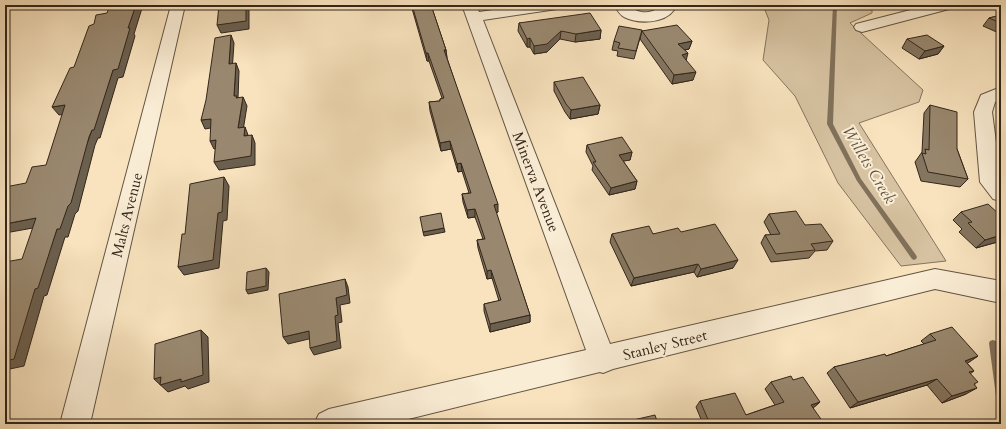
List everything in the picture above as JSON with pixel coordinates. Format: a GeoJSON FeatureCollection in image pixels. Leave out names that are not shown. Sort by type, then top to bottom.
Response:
{"type":"FeatureCollection","features":[{"type":"Feature","properties":{"kind":"street","name":"Malts Avenue"},"geometry":{"type":"LineString","coordinates":[[75,424],[178,5]]}},
{"type":"Feature","properties":{"kind":"street"},"geometry":{"type":"LineString","coordinates":[[471,11],[557,5]]}},
{"type":"Feature","properties":{"kind":"street"},"geometry":{"type":"LineString","coordinates":[[621,5],[628,12],[645,17],[661,14],[666,10],[666,5]]}},
{"type":"Feature","properties":{"kind":"street"},"geometry":{"type":"LineString","coordinates":[[862,27],[948,5]]}},
{"type":"Feature","properties":{"kind":"street","name":"Minerva Avenue"},"geometry":{"type":"LineString","coordinates":[[471,11],[603,360]]}},
{"type":"Feature","properties":{"kind":"street"},"geometry":{"type":"LineString","coordinates":[[1001,93],[987,99],[983,112],[990,182],[1001,194]]}},
{"type":"Feature","properties":{"kind":"street","name":"Stanley Street"},"geometry":{"type":"LineString","coordinates":[[329,424],[603,360],[934,279],[1001,292]]}},
{"type":"Feature","properties":{"kind":"shaded area"},"geometry":{"type":"Polygon","coordinates":[[[763,5],[868,5],[872,9],[872,13],[850,23],[923,90],[919,102],[859,123],[946,261],[901,266],[838,183],[795,96],[763,60],[769,20],[763,5]]]}},
{"type":"Feature","properties":{"kind":"building"},"geometry":{"type":"Polygon","coordinates":[[[110,5],[136,5],[128,28],[130,28],[118,69],[113,70],[94,130],[92,130],[89,137],[71,203],[68,206],[60,229],[57,229],[38,288],[35,289],[14,359],[5,361],[5,262],[22,259],[36,218],[5,224],[5,187],[26,183],[32,167],[46,165],[65,105],[52,107],[70,68],[74,67],[89,26],[94,24],[96,15],[107,13],[110,5]]]}},
{"type":"Feature","properties":{"kind":"building"},"geometry":{"type":"Polygon","coordinates":[[[219,5],[246,5],[246,21],[217,25],[219,5]]]}},
{"type":"Feature","properties":{"kind":"building"},"geometry":{"type":"Polygon","coordinates":[[[412,5],[431,5],[446,50],[444,50],[498,204],[494,205],[530,315],[490,324],[484,304],[501,300],[491,270],[487,271],[477,240],[485,239],[475,209],[467,210],[462,194],[471,193],[461,163],[457,164],[450,141],[440,143],[429,102],[440,101],[440,99],[444,98],[428,53],[426,53],[412,5]]]}},
{"type":"Feature","properties":{"kind":"building"},"geometry":{"type":"Polygon","coordinates":[[[590,13],[601,30],[576,34],[561,31],[547,44],[534,46],[530,38],[527,39],[519,23],[590,13]]]}},
{"type":"Feature","properties":{"kind":"building"},"geometry":{"type":"Polygon","coordinates":[[[1001,15],[1001,23],[989,18],[1001,15]]]}},
{"type":"Feature","properties":{"kind":"building"},"geometry":{"type":"Polygon","coordinates":[[[677,25],[692,41],[678,44],[688,53],[682,55],[696,72],[674,75],[642,31],[677,25]]]}},
{"type":"Feature","properties":{"kind":"building"},"geometry":{"type":"Polygon","coordinates":[[[619,26],[642,30],[636,51],[618,48],[620,43],[614,41],[619,26]]]}},
{"type":"Feature","properties":{"kind":"building"},"geometry":{"type":"Polygon","coordinates":[[[231,35],[229,64],[236,63],[234,96],[237,96],[236,98],[243,97],[238,128],[245,127],[244,136],[252,135],[251,156],[214,162],[216,140],[210,141],[211,119],[201,120],[206,100],[215,38],[231,35]]]}},
{"type":"Feature","properties":{"kind":"building"},"geometry":{"type":"Polygon","coordinates":[[[927,35],[944,46],[925,51],[907,39],[927,35]]]}},
{"type":"Feature","properties":{"kind":"building"},"geometry":{"type":"Polygon","coordinates":[[[583,77],[600,105],[571,110],[554,82],[583,77]]]}},
{"type":"Feature","properties":{"kind":"building"},"geometry":{"type":"Polygon","coordinates":[[[930,105],[957,112],[957,149],[968,179],[928,172],[922,153],[926,154],[925,149],[929,150],[930,105]]]}},
{"type":"Feature","properties":{"kind":"building"},"geometry":{"type":"Polygon","coordinates":[[[622,137],[632,152],[619,155],[637,181],[611,188],[593,162],[596,162],[587,145],[622,137]]]}},
{"type":"Feature","properties":{"kind":"building"},"geometry":{"type":"Polygon","coordinates":[[[224,177],[222,212],[218,213],[213,260],[178,267],[182,234],[185,234],[190,184],[224,177]]]}},
{"type":"Feature","properties":{"kind":"building"},"geometry":{"type":"Polygon","coordinates":[[[988,204],[1001,216],[1001,235],[985,240],[968,223],[972,222],[961,212],[988,204]]]}},
{"type":"Feature","properties":{"kind":"building"},"geometry":{"type":"Polygon","coordinates":[[[796,211],[805,225],[821,224],[833,241],[811,244],[815,250],[776,254],[765,235],[780,234],[769,214],[796,211]]]}},
{"type":"Feature","properties":{"kind":"building"},"geometry":{"type":"Polygon","coordinates":[[[441,213],[444,228],[423,232],[420,217],[441,213]]]}},
{"type":"Feature","properties":{"kind":"building"},"geometry":{"type":"Polygon","coordinates":[[[715,224],[738,260],[701,269],[698,264],[634,278],[612,234],[649,226],[653,234],[678,228],[681,232],[715,224]]]}},
{"type":"Feature","properties":{"kind":"building"},"geometry":{"type":"Polygon","coordinates":[[[266,268],[266,286],[246,290],[247,272],[266,268]]]}},
{"type":"Feature","properties":{"kind":"building"},"geometry":{"type":"Polygon","coordinates":[[[345,279],[347,295],[336,298],[338,315],[335,316],[337,341],[310,348],[309,331],[283,337],[279,294],[345,279]]]}},
{"type":"Feature","properties":{"kind":"building"},"geometry":{"type":"Polygon","coordinates":[[[952,327],[978,356],[965,361],[974,371],[969,372],[978,382],[974,384],[977,388],[952,396],[937,379],[858,402],[834,367],[885,354],[886,356],[936,340],[930,334],[952,327]]]}},
{"type":"Feature","properties":{"kind":"building"},"geometry":{"type":"Polygon","coordinates":[[[201,330],[203,375],[181,382],[181,379],[160,385],[161,377],[154,379],[155,344],[201,330]]]}},
{"type":"Feature","properties":{"kind":"building"},"geometry":{"type":"Polygon","coordinates":[[[791,376],[793,380],[803,377],[820,402],[811,405],[823,422],[818,424],[710,424],[700,401],[735,393],[746,415],[784,402],[771,382],[791,376]]]}},
{"type":"Feature","properties":{"kind":"building"},"geometry":{"type":"Polygon","coordinates":[[[655,415],[658,424],[616,424],[655,415]]]}},
{"type":"Feature","properties":{"kind":"waterway","name":"Willets Creek"},"geometry":{"type":"LineString","coordinates":[[835,5],[830,124],[859,180],[914,257]]}},
{"type":"Feature","properties":{"kind":"waterway","name":"Willets Creek"},"geometry":{"type":"LineString","coordinates":[[993,343],[1001,404]]}}]}
